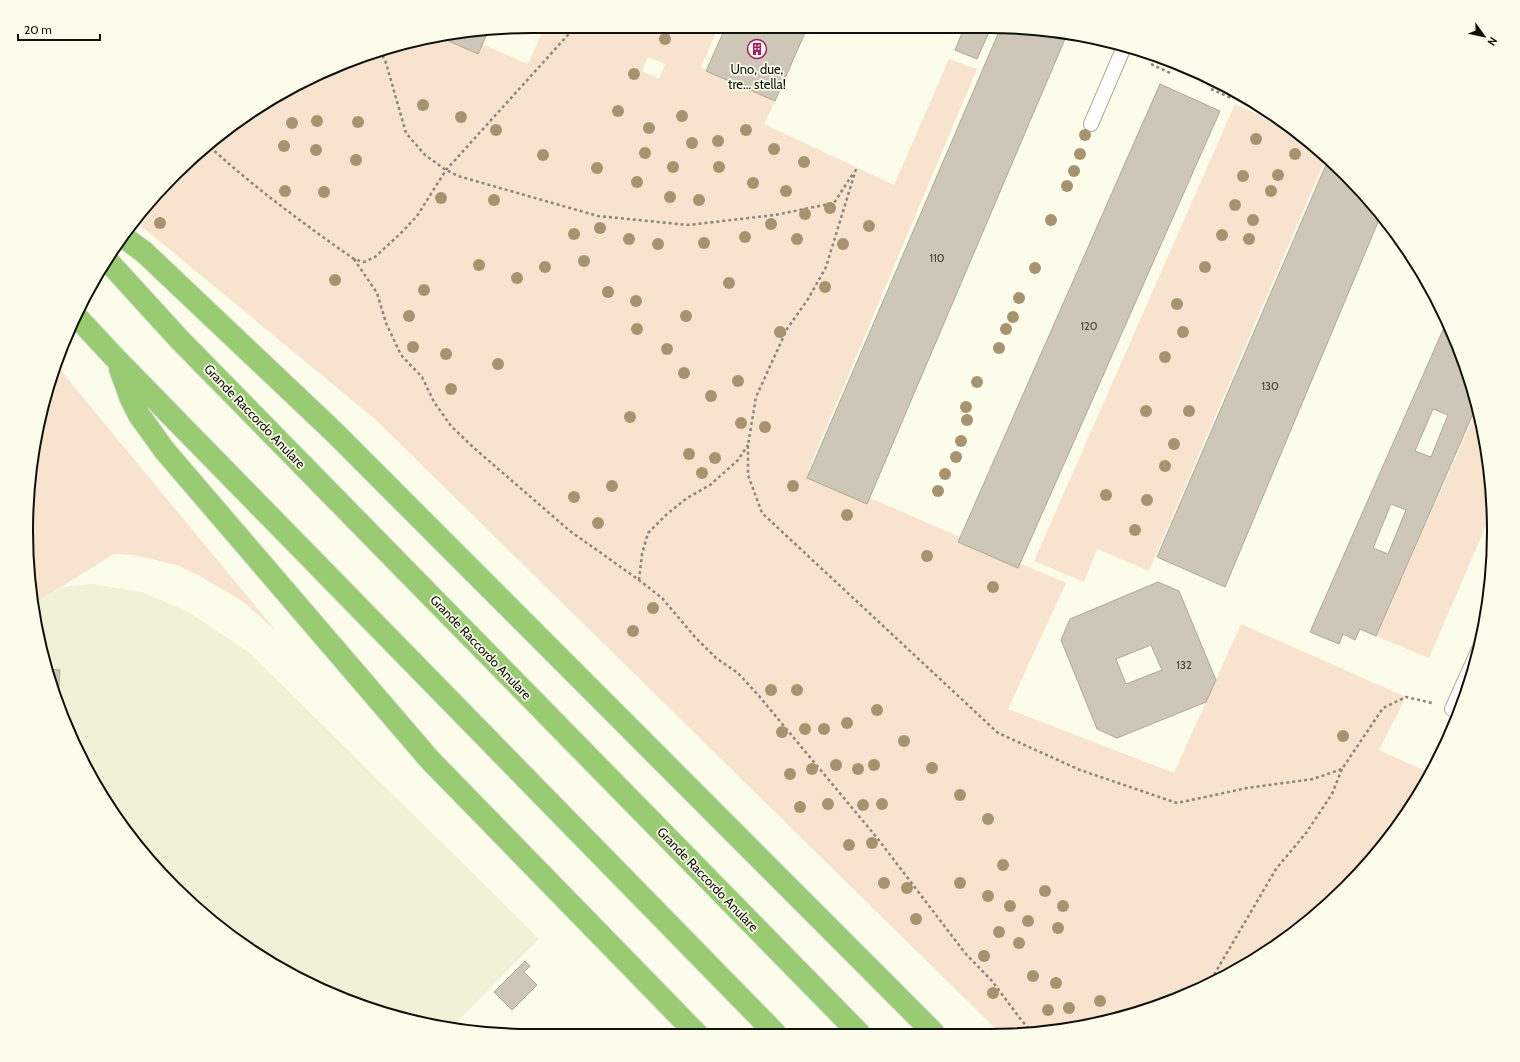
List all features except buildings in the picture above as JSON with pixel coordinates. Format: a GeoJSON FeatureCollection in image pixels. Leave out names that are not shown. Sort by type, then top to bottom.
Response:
{"type":"FeatureCollection","features":[{"type":"Feature","properties":{"kind":"highway"},"geometry":{"type":"LineString","coordinates":[[127,240],[144,252],[334,432],[930,1029]]}},
{"type":"Feature","properties":{"kind":"highway","name":"Grande Raccordo Anulare"},"geometry":{"type":"LineString","coordinates":[[111,264],[184,344],[855,1029]]}},
{"type":"Feature","properties":{"kind":"highway"},"geometry":{"type":"LineString","coordinates":[[80,320],[117,360],[771,1029]]}},
{"type":"Feature","properties":{"kind":"highway"},"geometry":{"type":"LineString","coordinates":[[117,360],[131,400],[139,415],[156,439],[315,627],[430,760],[692,1029]]}},
{"type":"Feature","properties":{"kind":"lane"},"geometry":{"type":"LineString","coordinates":[[1090,124],[1122,51]]}},
{"type":"Feature","properties":{"kind":"lane"},"geometry":{"type":"LineString","coordinates":[[1452,708],[1463,684]]}},
{"type":"Feature","properties":{"kind":"path"},"geometry":{"type":"LineString","coordinates":[[354,260],[364,262],[375,257],[400,234],[417,216],[446,170],[570,33]]}},
{"type":"Feature","properties":{"kind":"path"},"geometry":{"type":"LineString","coordinates":[[383,56],[406,133],[425,155],[446,170],[458,176],[598,216],[688,225],[775,215],[834,203],[856,169],[826,267],[808,299],[786,329],[756,397],[748,445],[748,474],[762,513],[998,733],[1080,770],[1177,803],[1247,788],[1313,779],[1342,769]]}},
{"type":"Feature","properties":{"kind":"path"},"geometry":{"type":"LineString","coordinates":[[1151,64],[1170,73]]}},
{"type":"Feature","properties":{"kind":"path"},"geometry":{"type":"LineString","coordinates":[[1211,89],[1233,99]]}},
{"type":"Feature","properties":{"kind":"path"},"geometry":{"type":"LineString","coordinates":[[212,149],[260,191],[354,260],[377,294],[386,323],[401,355],[422,377],[434,402],[451,426],[474,448],[570,531],[662,598],[695,637],[716,658],[738,673],[759,696],[878,839],[965,953],[992,981],[1028,1027]]}},
{"type":"Feature","properties":{"kind":"path"},"geometry":{"type":"LineString","coordinates":[[639,580],[642,554],[648,533],[667,514],[687,498],[710,485],[738,460],[748,445]]}},
{"type":"Feature","properties":{"kind":"path"},"geometry":{"type":"LineString","coordinates":[[1214,975],[1276,870],[1306,833],[1332,794],[1342,769],[1384,708],[1406,697],[1452,708]]}},
{"type":"Feature","properties":{"kind":"shaded area"},"geometry":{"type":"Polygon","coordinates":[[[542,33],[716,33],[701,67],[706,71],[775,101],[764,124],[894,185],[949,59],[977,69],[808,471],[1066,583],[1008,709],[1174,773],[1241,624],[1406,697],[1379,750],[1425,771],[1403,808],[1384,834],[1341,883],[1292,926],[1266,945],[1209,978],[1180,991],[1149,1003],[1086,1019],[1054,1025],[996,1029],[376,420],[139,224],[179,179],[203,157],[254,117],[282,100],[311,84],[371,59],[402,50],[466,37],[528,64],[542,33]],[[648,57],[642,71],[659,79],[665,64],[648,57]]]}},
{"type":"Feature","properties":{"kind":"shaded area"},"geometry":{"type":"Polygon","coordinates":[[[1235,104],[1270,120],[1292,136],[1324,163],[1149,571],[1097,549],[1084,582],[1034,561],[1235,104]]]}},
{"type":"Feature","properties":{"kind":"shaded area"},"geometry":{"type":"Polygon","coordinates":[[[60,369],[276,631],[242,601],[198,575],[177,565],[134,555],[114,554],[38,601],[34,564],[34,498],[37,466],[43,434],[50,402],[60,369]]]}},
{"type":"Feature","properties":{"kind":"shaded area"},"geometry":{"type":"Polygon","coordinates":[[[1473,418],[1483,466],[1487,524],[1429,658],[1376,636],[1473,418]]]}},
{"type":"Feature","properties":{"kind":"shaded area"},"geometry":{"type":"Polygon","coordinates":[[[91,584],[142,592],[187,611],[250,653],[539,939],[456,1023],[402,1012],[371,1003],[340,991],[311,978],[282,962],[254,945],[228,926],[179,883],[136,834],[117,808],[84,751],[59,691],[50,660],[38,601],[62,587],[91,584]]]}},
{"type":"Feature","properties":{"kind":"place","name":"Uno, due, tre... stella!"},"geometry":{"type":"Point","coordinates":[757,49]}}]}
